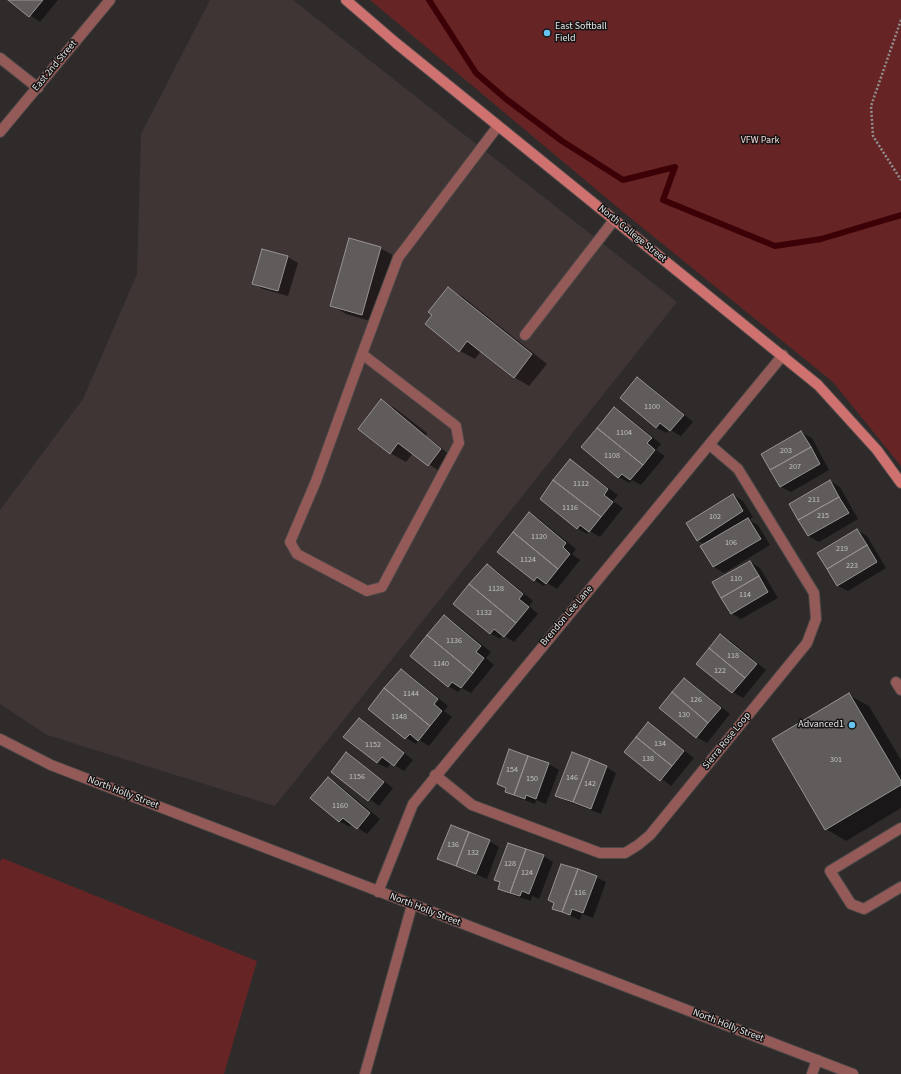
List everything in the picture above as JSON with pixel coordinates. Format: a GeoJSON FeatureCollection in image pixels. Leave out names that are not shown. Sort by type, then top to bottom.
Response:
{"type":"FeatureCollection","features":[{"type":"Feature","properties":{"kind":"street","name":"East 2nd Street"},"geometry":{"type":"LineString","coordinates":[[0,132],[110,0]]}},
{"type":"Feature","properties":{"kind":"street","name":"North College Street"},"geometry":{"type":"LineString","coordinates":[[346,0],[498,126],[783,355],[818,385],[877,450],[901,484]]}},
{"type":"Feature","properties":{"kind":"street"},"geometry":{"type":"LineString","coordinates":[[0,58],[38,88]]}},
{"type":"Feature","properties":{"kind":"street"},"geometry":{"type":"LineString","coordinates":[[362,354],[456,426],[459,442],[382,587],[367,591],[298,554],[290,542],[316,481],[362,354],[398,258],[498,126]]}},
{"type":"Feature","properties":{"kind":"street"},"geometry":{"type":"LineString","coordinates":[[525,335],[614,220]]}},
{"type":"Feature","properties":{"kind":"street","name":"Brendon Lee Lane"},"geometry":{"type":"LineString","coordinates":[[378,892],[412,804],[783,355]]}},
{"type":"Feature","properties":{"kind":"street","name":"Sierra Rose Loop"},"geometry":{"type":"LineString","coordinates":[[435,775],[472,805],[600,853],[625,853],[638,845],[655,829],[807,643],[816,619],[814,593],[738,469],[710,444]]}},
{"type":"Feature","properties":{"kind":"street","name":"North Holly Street"},"geometry":{"type":"LineString","coordinates":[[0,740],[51,765],[853,1074]]}},
{"type":"Feature","properties":{"kind":"street"},"geometry":{"type":"LineString","coordinates":[[901,828],[830,871],[851,904],[864,909],[901,887]]}},
{"type":"Feature","properties":{"kind":"street"},"geometry":{"type":"LineString","coordinates":[[365,1074],[412,905]]}},
{"type":"Feature","properties":{"kind":"street"},"geometry":{"type":"LineString","coordinates":[[812,1074],[817,1060]]}},
{"type":"Feature","properties":{"kind":"path"},"geometry":{"type":"LineString","coordinates":[[901,20],[871,106],[873,136],[901,179]]}},
{"type":"Feature","properties":{"kind":"shaded area"},"geometry":{"type":"Polygon","coordinates":[[[210,0],[293,0],[677,302],[275,806],[47,735],[0,704],[0,510],[83,399],[137,274],[141,134],[210,0]]]}},
{"type":"Feature","properties":{"kind":"green space","name":"VFW Park"},"geometry":{"type":"Polygon","coordinates":[[[370,0],[901,0],[901,466],[833,382],[622,211],[370,0]]]}},
{"type":"Feature","properties":{"kind":"green space"},"geometry":{"type":"Polygon","coordinates":[[[2,858],[257,961],[224,1074],[0,1074],[0,862],[2,858]]]}},
{"type":"Feature","properties":{"kind":"building"},"geometry":{"type":"Polygon","coordinates":[[[8,0],[43,0],[29,17],[8,0]]]}},
{"type":"Feature","properties":{"kind":"building"},"geometry":{"type":"Polygon","coordinates":[[[349,238],[381,247],[362,315],[330,306],[349,238]]]}},
{"type":"Feature","properties":{"kind":"building"},"geometry":{"type":"Polygon","coordinates":[[[262,249],[288,256],[278,291],[252,284],[262,249]]]}},
{"type":"Feature","properties":{"kind":"building"},"geometry":{"type":"Polygon","coordinates":[[[448,287],[532,354],[514,378],[467,341],[459,352],[425,324],[432,315],[428,312],[448,287]]]}},
{"type":"Feature","properties":{"kind":"building"},"geometry":{"type":"Polygon","coordinates":[[[637,377],[684,415],[670,431],[660,423],[656,428],[620,398],[637,377]]]}},
{"type":"Feature","properties":{"kind":"building"},"geometry":{"type":"Polygon","coordinates":[[[381,399],[441,449],[428,466],[398,443],[390,454],[358,429],[381,399]]]}},
{"type":"Feature","properties":{"kind":"building"},"geometry":{"type":"Polygon","coordinates":[[[614,407],[652,438],[647,443],[655,450],[643,465],[597,428],[614,407]]]}},
{"type":"Feature","properties":{"kind":"building"},"geometry":{"type":"Polygon","coordinates":[[[597,428],[643,465],[630,480],[622,474],[618,478],[581,447],[597,428]]]}},
{"type":"Feature","properties":{"kind":"building"},"geometry":{"type":"Polygon","coordinates":[[[801,431],[811,447],[770,470],[761,454],[801,431]]]}},
{"type":"Feature","properties":{"kind":"building"},"geometry":{"type":"Polygon","coordinates":[[[811,447],[820,464],[780,487],[770,470],[811,447]]]}},
{"type":"Feature","properties":{"kind":"building"},"geometry":{"type":"Polygon","coordinates":[[[570,459],[608,489],[604,495],[613,502],[601,517],[553,480],[570,459]]]}},
{"type":"Feature","properties":{"kind":"building"},"geometry":{"type":"Polygon","coordinates":[[[553,480],[601,517],[589,532],[580,525],[577,529],[540,499],[553,480]]]}},
{"type":"Feature","properties":{"kind":"building"},"geometry":{"type":"Polygon","coordinates":[[[830,480],[839,497],[798,520],[789,504],[830,480]]]}},
{"type":"Feature","properties":{"kind":"building"},"geometry":{"type":"Polygon","coordinates":[[[733,494],[743,511],[697,541],[686,523],[733,494]]]}},
{"type":"Feature","properties":{"kind":"building"},"geometry":{"type":"Polygon","coordinates":[[[839,497],[849,513],[808,536],[798,520],[839,497]]]}},
{"type":"Feature","properties":{"kind":"building"},"geometry":{"type":"Polygon","coordinates":[[[529,512],[566,543],[563,547],[570,554],[558,569],[513,532],[529,512]]]}},
{"type":"Feature","properties":{"kind":"building"},"geometry":{"type":"Polygon","coordinates":[[[748,518],[761,539],[713,567],[700,546],[748,518]]]}},
{"type":"Feature","properties":{"kind":"building"},"geometry":{"type":"Polygon","coordinates":[[[857,529],[867,545],[827,569],[817,553],[857,529]]]}},
{"type":"Feature","properties":{"kind":"building"},"geometry":{"type":"Polygon","coordinates":[[[513,532],[558,569],[546,584],[537,577],[534,581],[497,552],[513,532]]]}},
{"type":"Feature","properties":{"kind":"building"},"geometry":{"type":"Polygon","coordinates":[[[867,545],[877,562],[837,586],[827,569],[867,545]]]}},
{"type":"Feature","properties":{"kind":"building"},"geometry":{"type":"Polygon","coordinates":[[[750,561],[759,576],[721,598],[712,582],[750,561]]]}},
{"type":"Feature","properties":{"kind":"building"},"geometry":{"type":"Polygon","coordinates":[[[487,564],[523,594],[519,599],[529,607],[516,623],[469,584],[487,564]]]}},
{"type":"Feature","properties":{"kind":"building"},"geometry":{"type":"Polygon","coordinates":[[[759,576],[768,592],[731,614],[721,598],[759,576]]]}},
{"type":"Feature","properties":{"kind":"building"},"geometry":{"type":"Polygon","coordinates":[[[469,584],[516,623],[504,637],[494,629],[490,634],[453,604],[469,584]]]}},
{"type":"Feature","properties":{"kind":"building"},"geometry":{"type":"Polygon","coordinates":[[[444,615],[481,646],[476,652],[484,658],[473,673],[427,635],[444,615]]]}},
{"type":"Feature","properties":{"kind":"building"},"geometry":{"type":"Polygon","coordinates":[[[720,634],[757,664],[745,678],[709,648],[720,634]]]}},
{"type":"Feature","properties":{"kind":"building"},"geometry":{"type":"Polygon","coordinates":[[[427,635],[473,673],[461,688],[452,682],[448,687],[410,656],[427,635]]]}},
{"type":"Feature","properties":{"kind":"building"},"geometry":{"type":"Polygon","coordinates":[[[709,648],[745,678],[732,693],[696,664],[709,648]]]}},
{"type":"Feature","properties":{"kind":"building"},"geometry":{"type":"Polygon","coordinates":[[[401,669],[438,699],[434,704],[442,711],[430,726],[384,688],[401,669]]]}},
{"type":"Feature","properties":{"kind":"building"},"geometry":{"type":"Polygon","coordinates":[[[684,678],[721,708],[708,723],[672,692],[684,678]]]}},
{"type":"Feature","properties":{"kind":"building"},"geometry":{"type":"Polygon","coordinates":[[[384,688],[430,726],[418,741],[410,734],[405,739],[368,709],[384,688]]]}},
{"type":"Feature","properties":{"kind":"building"},"geometry":{"type":"Polygon","coordinates":[[[672,692],[708,723],[696,738],[659,708],[672,692]]]}},
{"type":"Feature","properties":{"kind":"building"},"geometry":{"type":"Polygon","coordinates":[[[849,693],[901,781],[901,785],[825,830],[772,739],[849,693]]]}},
{"type":"Feature","properties":{"kind":"building"},"geometry":{"type":"Polygon","coordinates":[[[359,718],[404,753],[394,766],[382,757],[377,763],[343,737],[359,718]]]}},
{"type":"Feature","properties":{"kind":"building"},"geometry":{"type":"Polygon","coordinates":[[[648,722],[684,751],[672,766],[636,737],[648,722]]]}},
{"type":"Feature","properties":{"kind":"building"},"geometry":{"type":"Polygon","coordinates":[[[636,737],[672,766],[660,781],[624,752],[636,737]]]}},
{"type":"Feature","properties":{"kind":"building"},"geometry":{"type":"Polygon","coordinates":[[[509,749],[528,756],[514,795],[505,792],[506,788],[497,784],[509,749]]]}},
{"type":"Feature","properties":{"kind":"building"},"geometry":{"type":"Polygon","coordinates":[[[346,752],[384,782],[368,801],[331,772],[346,752]]]}},
{"type":"Feature","properties":{"kind":"building"},"geometry":{"type":"Polygon","coordinates":[[[572,752],[590,759],[573,802],[555,796],[572,752]]]}},
{"type":"Feature","properties":{"kind":"building"},"geometry":{"type":"Polygon","coordinates":[[[528,756],[549,763],[536,799],[526,795],[525,799],[514,795],[528,756]]]}},
{"type":"Feature","properties":{"kind":"building"},"geometry":{"type":"Polygon","coordinates":[[[590,759],[607,766],[591,809],[573,802],[590,759]]]}},
{"type":"Feature","properties":{"kind":"building"},"geometry":{"type":"Polygon","coordinates":[[[328,777],[370,813],[357,829],[343,818],[339,822],[310,798],[328,777]]]}},
{"type":"Feature","properties":{"kind":"building"},"geometry":{"type":"Polygon","coordinates":[[[451,825],[469,832],[456,866],[437,859],[451,825]]]}},
{"type":"Feature","properties":{"kind":"building"},"geometry":{"type":"Polygon","coordinates":[[[469,832],[490,840],[476,874],[456,866],[469,832]]]}},
{"type":"Feature","properties":{"kind":"building"},"geometry":{"type":"Polygon","coordinates":[[[508,843],[526,849],[510,893],[498,889],[500,882],[494,880],[508,843]]]}},
{"type":"Feature","properties":{"kind":"building"},"geometry":{"type":"Polygon","coordinates":[[[526,849],[544,855],[529,894],[522,891],[520,896],[510,893],[526,849]]]}},
{"type":"Feature","properties":{"kind":"building"},"geometry":{"type":"Polygon","coordinates":[[[561,864],[578,869],[562,912],[552,909],[554,903],[548,900],[561,864]]]}},
{"type":"Feature","properties":{"kind":"building"},"geometry":{"type":"Polygon","coordinates":[[[578,869],[597,876],[583,913],[572,909],[570,915],[562,912],[578,869]]]}},
{"type":"Feature","properties":{"kind":"waterway"},"geometry":{"type":"LineString","coordinates":[[429,0],[476,73],[506,99],[562,141],[623,180],[675,167],[663,200],[775,246],[821,239],[901,215]]}},
{"type":"Feature","properties":{"kind":"place","name":"East Softball Field"},"geometry":{"type":"Point","coordinates":[547,33]}},
{"type":"Feature","properties":{"kind":"place","name":"Advanced1"},"geometry":{"type":"Point","coordinates":[852,725]}}]}
